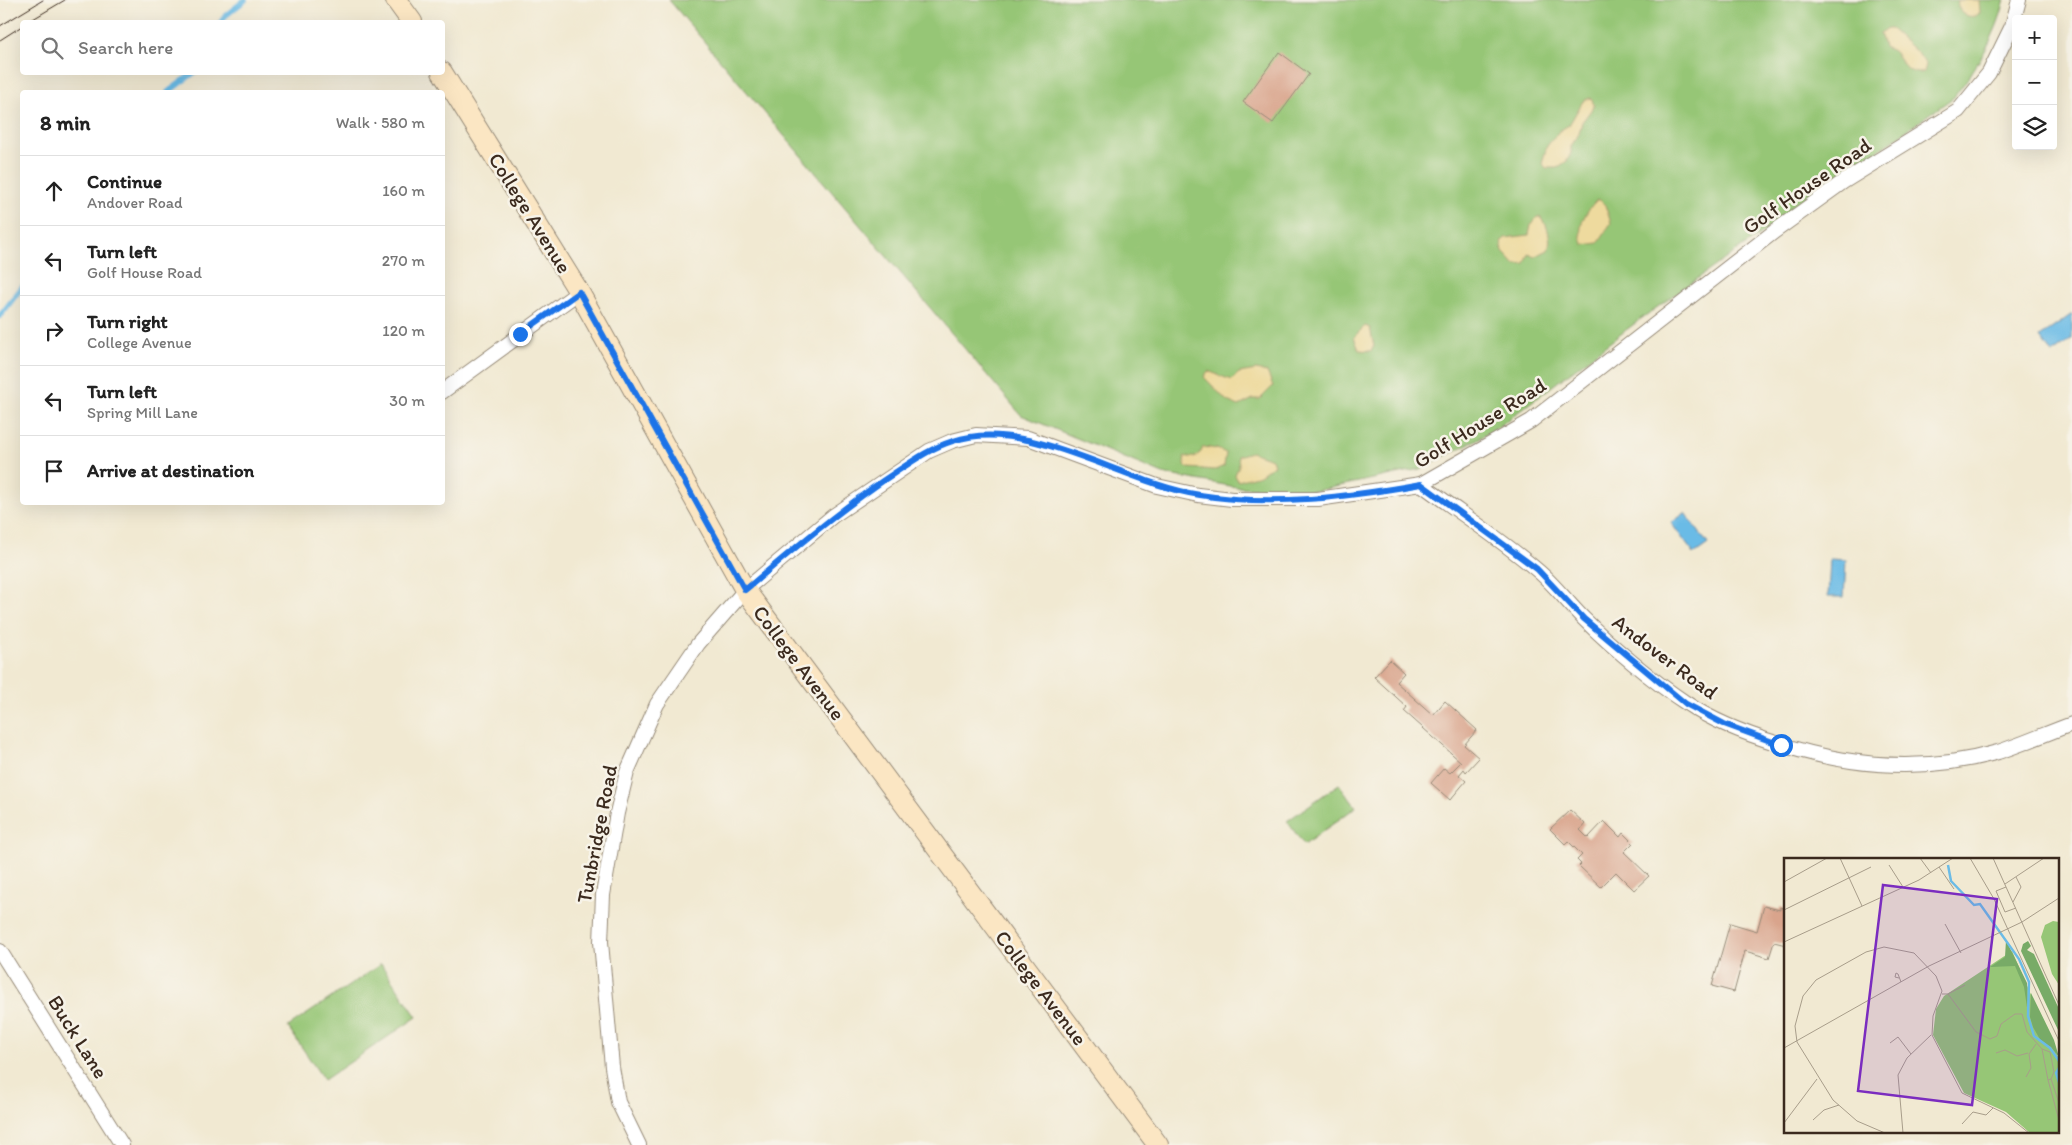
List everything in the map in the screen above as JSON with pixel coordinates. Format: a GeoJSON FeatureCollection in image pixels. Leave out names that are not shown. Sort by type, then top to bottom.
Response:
{"type":"FeatureCollection","features":[{"type":"Feature","properties":{"kind":"main road"},"geometry":{"type":"LineString","coordinates":[[396,0],[410,20]]}},
{"type":"Feature","properties":{"kind":"main road","name":"College Avenue"},"geometry":{"type":"LineString","coordinates":[[444,75],[579,292],[745,590],[1158,1145]]}},
{"type":"Feature","properties":{"kind":"street","name":"Golf House Road"},"geometry":{"type":"LineString","coordinates":[[745,590],[833,516],[915,459],[952,441],[976,435],[1028,438],[1157,486],[1198,495],[1232,499],[1318,499],[1421,484],[1531,421],[1775,231],[1848,179],[1958,111],[1989,73],[2012,26],[2019,0]]}},
{"type":"Feature","properties":{"kind":"street"},"geometry":{"type":"LineString","coordinates":[[445,390],[579,292]]}},
{"type":"Feature","properties":{"kind":"street","name":"Andover Road"},"geometry":{"type":"LineString","coordinates":[[1421,484],[1537,569],[1584,619],[1686,704],[1752,736],[1808,754],[1860,764],[1916,765],[1969,759],[1997,752],[2072,724]]}},
{"type":"Feature","properties":{"kind":"street","name":"Tunbridge Road"},"geometry":{"type":"LineString","coordinates":[[639,1145],[618,1102],[612,1067],[605,996],[602,942],[603,895],[617,813],[632,756],[657,704],[698,644],[745,590]]}},
{"type":"Feature","properties":{"kind":"street","name":"Buck Lane"},"geometry":{"type":"LineString","coordinates":[[0,951],[122,1145]]}},
{"type":"Feature","properties":{"kind":"green space"},"geometry":{"type":"Polygon","coordinates":[[[669,0],[2005,0],[1985,51],[1954,97],[1642,318],[1493,431],[1420,469],[1316,491],[1236,487],[1163,474],[1021,415],[669,0]]]}},
{"type":"Feature","properties":{"kind":"green space"},"geometry":{"type":"Polygon","coordinates":[[[1339,784],[1356,807],[1304,845],[1287,821],[1339,784]]]}},
{"type":"Feature","properties":{"kind":"green space"},"geometry":{"type":"Polygon","coordinates":[[[381,964],[417,1017],[324,1080],[288,1027],[381,964]]]}},
{"type":"Feature","properties":{"kind":"sand"},"geometry":{"type":"Polygon","coordinates":[[[1958,0],[1979,0],[1980,13],[1976,16],[1964,14],[1959,8],[1958,0]]]}},
{"type":"Feature","properties":{"kind":"sand"},"geometry":{"type":"Polygon","coordinates":[[[1891,29],[1918,53],[1926,65],[1924,72],[1918,73],[1910,70],[1894,52],[1884,47],[1880,33],[1891,29]]]}},
{"type":"Feature","properties":{"kind":"sand"},"geometry":{"type":"Polygon","coordinates":[[[1590,98],[1594,106],[1582,122],[1579,134],[1571,146],[1571,153],[1567,161],[1557,168],[1546,168],[1542,163],[1547,146],[1559,131],[1569,125],[1583,101],[1590,98]]]}},
{"type":"Feature","properties":{"kind":"sand"},"geometry":{"type":"Polygon","coordinates":[[[1597,200],[1600,200],[1605,205],[1611,223],[1598,243],[1584,245],[1581,239],[1581,227],[1585,215],[1597,200]]]}},
{"type":"Feature","properties":{"kind":"sand"},"geometry":{"type":"Polygon","coordinates":[[[1537,217],[1541,217],[1546,225],[1550,242],[1548,250],[1534,257],[1529,254],[1525,264],[1515,265],[1503,252],[1501,242],[1505,238],[1529,235],[1531,225],[1537,217]]]}},
{"type":"Feature","properties":{"kind":"sand"},"geometry":{"type":"Polygon","coordinates":[[[1365,326],[1370,328],[1374,346],[1371,351],[1359,350],[1354,337],[1365,326]]]}},
{"type":"Feature","properties":{"kind":"sand"},"geometry":{"type":"Polygon","coordinates":[[[1256,370],[1267,372],[1273,386],[1260,399],[1253,399],[1239,406],[1227,401],[1204,377],[1208,371],[1231,380],[1239,373],[1256,370]]]}},
{"type":"Feature","properties":{"kind":"sand"},"geometry":{"type":"Polygon","coordinates":[[[1203,447],[1217,449],[1226,453],[1224,466],[1215,470],[1188,468],[1185,465],[1184,457],[1195,457],[1201,452],[1203,447]]]}},
{"type":"Feature","properties":{"kind":"sand"},"geometry":{"type":"Polygon","coordinates":[[[1251,452],[1272,459],[1274,465],[1260,475],[1238,481],[1235,475],[1239,465],[1238,456],[1251,452]]]}},
{"type":"Feature","properties":{"kind":"water"},"geometry":{"type":"Polygon","coordinates":[[[2072,314],[2072,339],[2052,354],[2040,337],[2072,314]]]}},
{"type":"Feature","properties":{"kind":"water"},"geometry":{"type":"Polygon","coordinates":[[[1685,513],[1708,544],[1694,554],[1671,523],[1685,513]]]}},
{"type":"Feature","properties":{"kind":"water"},"geometry":{"type":"Polygon","coordinates":[[[1830,559],[1846,560],[1844,597],[1828,597],[1830,559]]]}},
{"type":"Feature","properties":{"kind":"building"},"geometry":{"type":"Polygon","coordinates":[[[1279,52],[1309,74],[1273,123],[1243,102],[1279,52]]]}},
{"type":"Feature","properties":{"kind":"building"},"geometry":{"type":"Polygon","coordinates":[[[1390,660],[1404,673],[1396,682],[1433,715],[1445,701],[1477,730],[1464,745],[1479,758],[1466,772],[1464,769],[1459,775],[1466,781],[1450,800],[1431,783],[1444,768],[1450,773],[1461,762],[1404,711],[1407,707],[1374,677],[1390,660]]]}},
{"type":"Feature","properties":{"kind":"building"},"geometry":{"type":"Polygon","coordinates":[[[1570,810],[1585,824],[1580,830],[1588,838],[1604,821],[1620,837],[1623,833],[1633,843],[1624,852],[1649,876],[1634,890],[1616,872],[1601,887],[1579,866],[1581,864],[1577,860],[1582,855],[1568,841],[1565,844],[1550,829],[1570,810]]]}},
{"type":"Feature","properties":{"kind":"building"},"geometry":{"type":"Polygon","coordinates":[[[1764,906],[1780,910],[1780,907],[1784,908],[1784,944],[1774,942],[1769,958],[1745,951],[1734,992],[1712,986],[1730,923],[1757,931],[1764,906]]]}},
{"type":"Feature","properties":{"kind":"waterway"},"geometry":{"type":"LineString","coordinates":[[222,20],[245,0]]}},
{"type":"Feature","properties":{"kind":"waterway"},"geometry":{"type":"LineString","coordinates":[[171,90],[191,75]]}},
{"type":"Feature","properties":{"kind":"waterway"},"geometry":{"type":"LineString","coordinates":[[0,316],[20,290]]}},
{"type":"Feature","properties":{"kind":"tram line"},"geometry":{"type":"LineString","coordinates":[[0,26],[43,0]]}},
{"type":"Feature","properties":{"kind":"tram line"},"geometry":{"type":"LineString","coordinates":[[31,20],[65,0]]}},
{"type":"Feature","properties":{"kind":"tram line"},"geometry":{"type":"LineString","coordinates":[[0,40],[20,27]]}},
{"type":"Feature","properties":{"kind":"route"},"geometry":{"type":"LineString","coordinates":[[520,334],[579,292],[745,590],[833,516],[915,459],[952,441],[976,435],[1028,438],[1157,486],[1198,495],[1232,499],[1318,499],[1358,495],[1421,484],[1537,569],[1560,591],[1584,619],[1686,704],[1724,724],[1752,736],[1781,745]]}}]}
